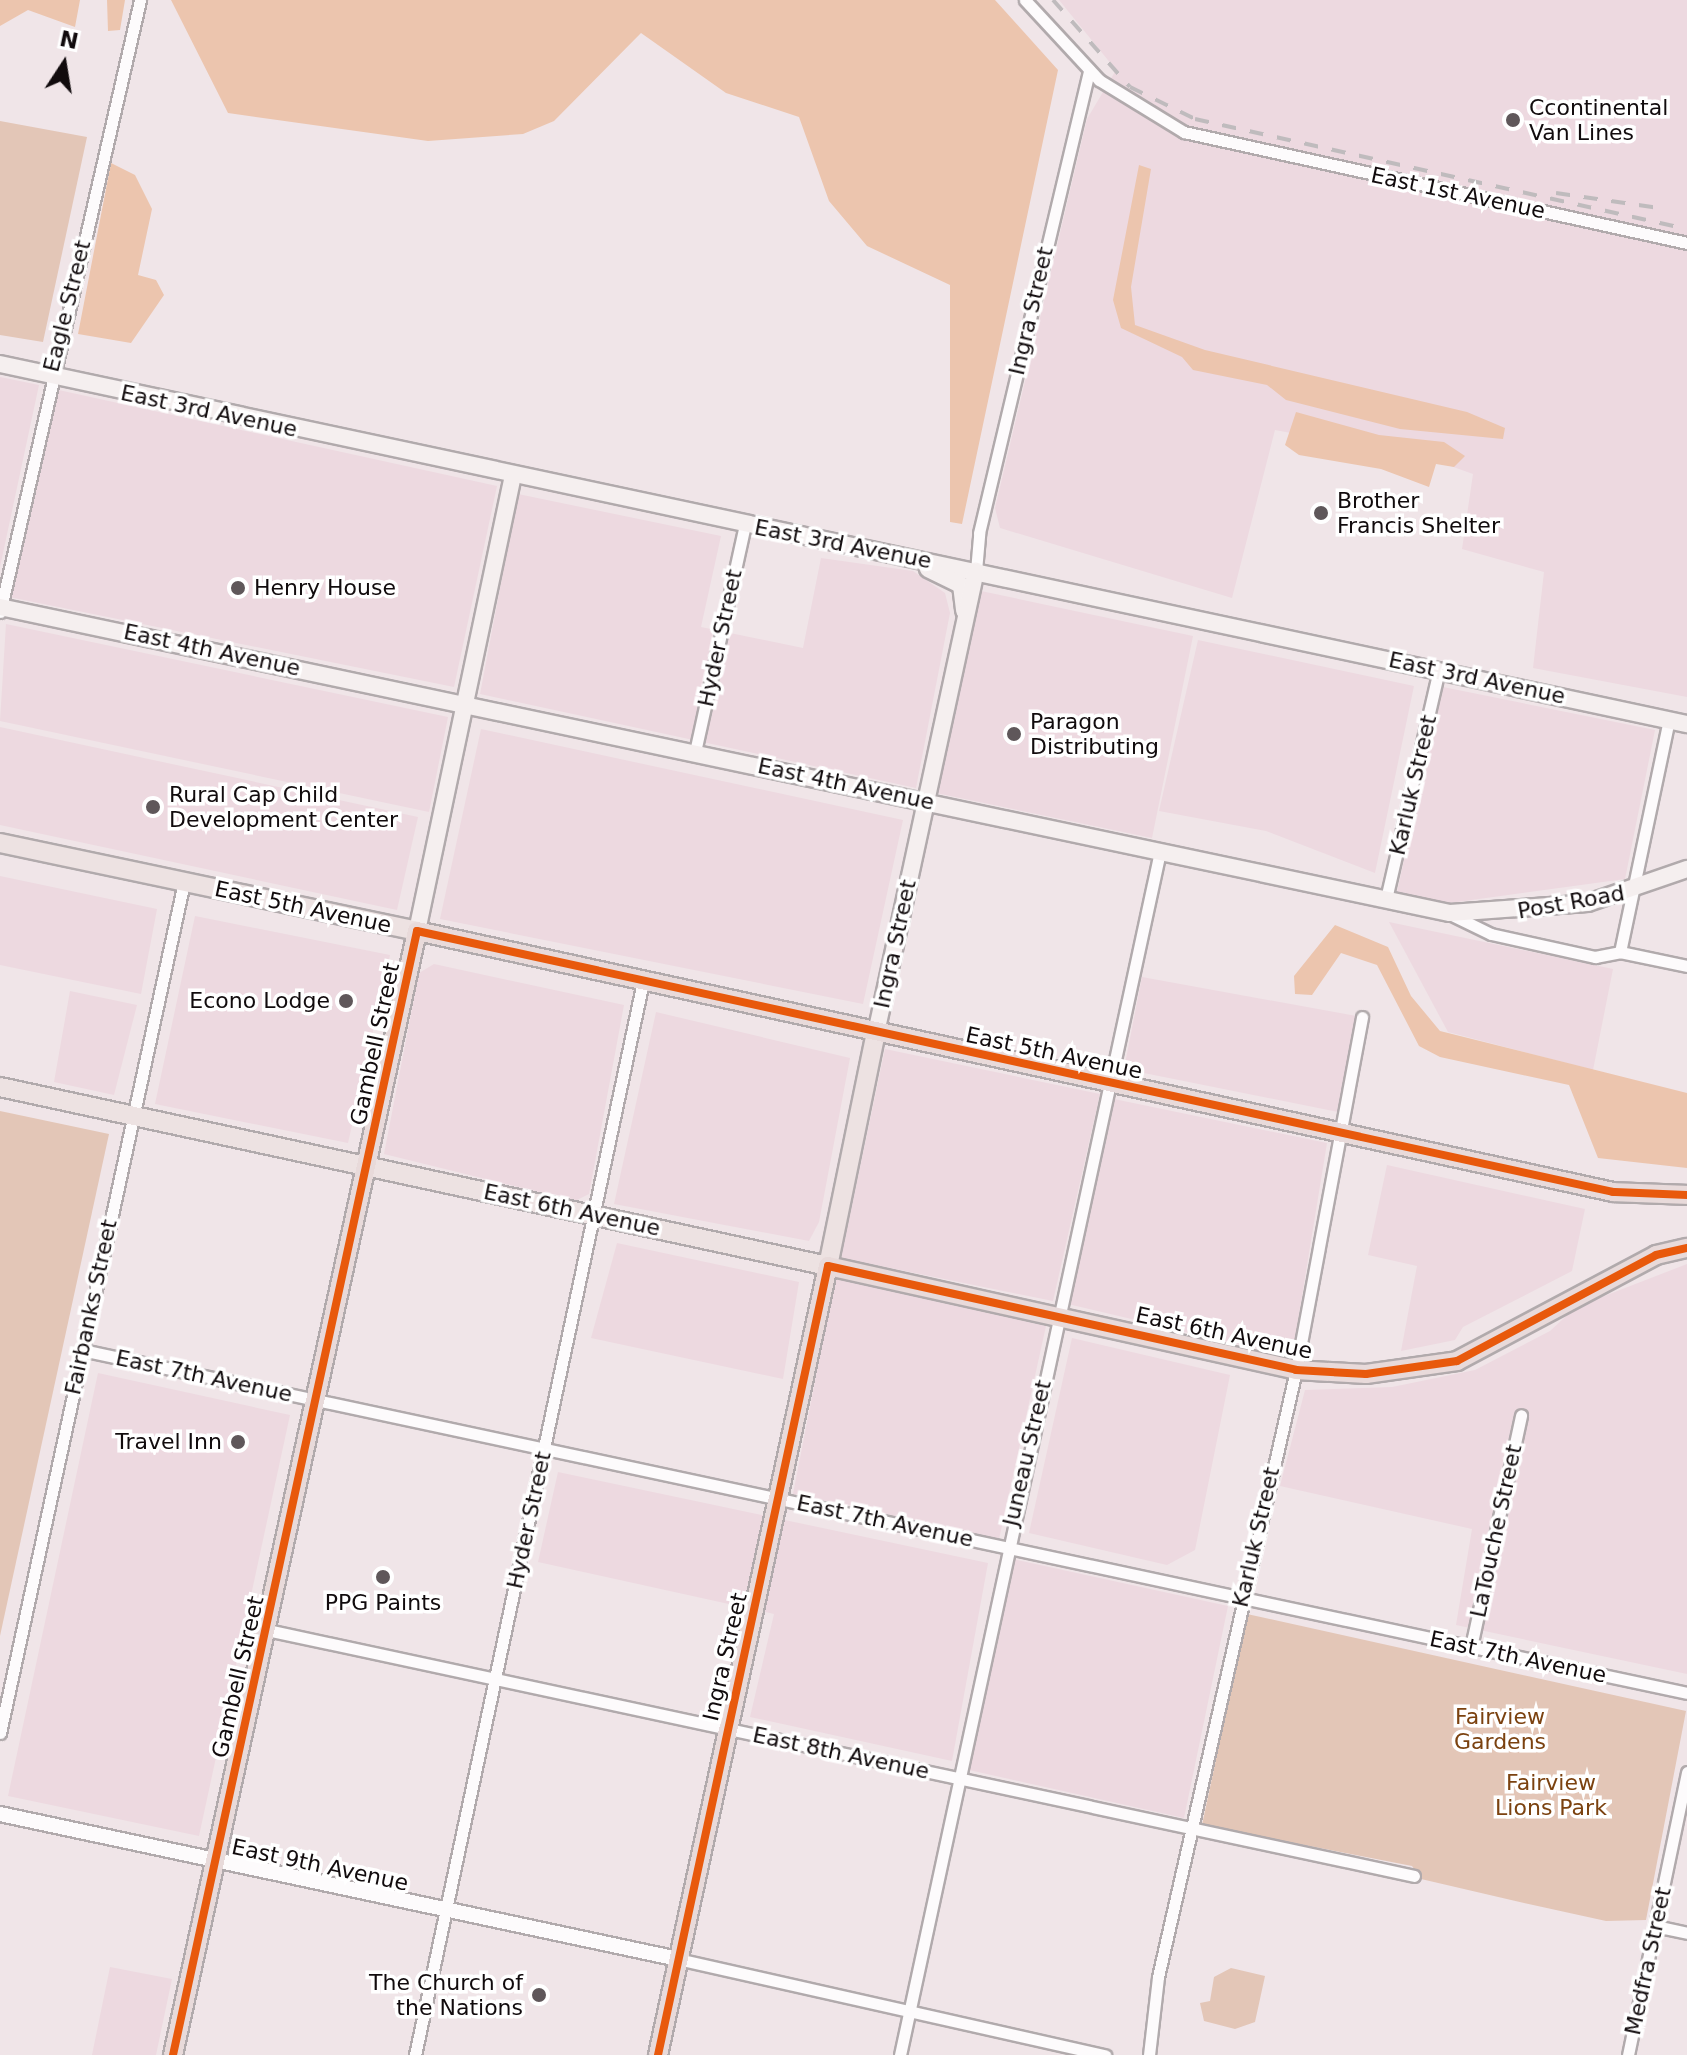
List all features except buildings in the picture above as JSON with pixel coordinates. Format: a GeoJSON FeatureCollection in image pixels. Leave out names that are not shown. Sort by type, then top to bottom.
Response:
{"type":"FeatureCollection","features":[{"type":"Feature","properties":{"kind":"highway","name":"East 5th Avenue"},"geometry":{"type":"LineString","coordinates":[[417,931],[642,986],[876,1033],[1613,1192],[1687,1195]]}},
{"type":"Feature","properties":{"kind":"highway","name":"Gambell Street"},"geometry":{"type":"LineString","coordinates":[[173,2055],[318,1400],[417,931]]}},
{"type":"Feature","properties":{"kind":"highway","name":"East 6th Avenue"},"geometry":{"type":"LineString","coordinates":[[828,1266],[1296,1370],[1366,1374],[1457,1361],[1656,1255],[1687,1248]]}},
{"type":"Feature","properties":{"kind":"highway","name":"Ingra Street"},"geometry":{"type":"LineString","coordinates":[[658,2055],[828,1266]]}},
{"type":"Feature","properties":{"kind":"main road","name":"East 3rd Avenue"},"geometry":{"type":"LineString","coordinates":[[0,364],[513,477],[976,571],[1687,724]]}},
{"type":"Feature","properties":{"kind":"main road","name":"Gambell Street"},"geometry":{"type":"LineString","coordinates":[[417,931],[513,477]]}},
{"type":"Feature","properties":{"kind":"main road"},"geometry":{"type":"LineString","coordinates":[[918,559],[961,585],[964,621]]}},
{"type":"Feature","properties":{"kind":"main road","name":"Ingra Street"},"geometry":{"type":"LineString","coordinates":[[828,1266],[976,571]]}},
{"type":"Feature","properties":{"kind":"main road","name":"East 4th Avenue"},"geometry":{"type":"LineString","coordinates":[[0,609],[466,703],[1450,913]]}},
{"type":"Feature","properties":{"kind":"main road","name":"East 5th Avenue"},"geometry":{"type":"LineString","coordinates":[[0,843],[417,931]]}},
{"type":"Feature","properties":{"kind":"main road","name":"Post Road"},"geometry":{"type":"LineString","coordinates":[[1450,913],[1518,913],[1633,891],[1687,872]]}},
{"type":"Feature","properties":{"kind":"main road","name":"East 6th Avenue"},"geometry":{"type":"LineString","coordinates":[[0,1087],[828,1266]]}},
{"type":"Feature","properties":{"kind":"street","name":"Eagle Street"},"geometry":{"type":"LineString","coordinates":[[0,609],[49,376],[140,0]]}},
{"type":"Feature","properties":{"kind":"street","name":"East 1st Avenue"},"geometry":{"type":"LineString","coordinates":[[1025,0],[1089,70],[1154,118],[1228,144],[1687,243]]}},
{"type":"Feature","properties":{"kind":"street","name":"Ingra Street"},"geometry":{"type":"LineString","coordinates":[[976,571],[979,533],[1089,70]]}},
{"type":"Feature","properties":{"kind":"street","name":"Hyder Street"},"geometry":{"type":"LineString","coordinates":[[695,752],[745,525]]}},
{"type":"Feature","properties":{"kind":"street","name":"Karluk Street"},"geometry":{"type":"LineString","coordinates":[[1386,899],[1439,670]]}},
{"type":"Feature","properties":{"kind":"street"},"geometry":{"type":"LineString","coordinates":[[1620,952],[1669,720]]}},
{"type":"Feature","properties":{"kind":"street","name":"Juneau Street"},"geometry":{"type":"LineString","coordinates":[[900,2055],[1006,1547],[1160,851]]}},
{"type":"Feature","properties":{"kind":"street","name":"Fairbanks Street"},"geometry":{"type":"LineString","coordinates":[[0,1733],[184,882]]}},
{"type":"Feature","properties":{"kind":"street","name":"East 4th Avenue"},"geometry":{"type":"LineString","coordinates":[[1450,913],[1491,934],[1595,957],[1620,952],[1687,966]]}},
{"type":"Feature","properties":{"kind":"street","name":"Hyder Street"},"geometry":{"type":"LineString","coordinates":[[415,2055],[642,986]]}},
{"type":"Feature","properties":{"kind":"street","name":"Karluk Street"},"geometry":{"type":"LineString","coordinates":[[1149,2055],[1190,1828],[1296,1370],[1362,1017]]}},
{"type":"Feature","properties":{"kind":"street","name":"East 7th Avenue"},"geometry":{"type":"LineString","coordinates":[[82,1350],[1687,1693]]}},
{"type":"Feature","properties":{"kind":"street","name":"LaTouche Street"},"geometry":{"type":"LineString","coordinates":[[1471,1647],[1521,1415]]}},
{"type":"Feature","properties":{"kind":"street","name":"East 8th Avenue"},"geometry":{"type":"LineString","coordinates":[[267,1630],[1414,1876]]}},
{"type":"Feature","properties":{"kind":"street","name":"Medfra Street"},"geometry":{"type":"LineString","coordinates":[[1628,2055],[1687,1772]]}},
{"type":"Feature","properties":{"kind":"street","name":"East 9th Avenue"},"geometry":{"type":"LineString","coordinates":[[0,1814],[678,1959],[1105,2055]]}},
{"type":"Feature","properties":{"kind":"street"},"geometry":{"type":"LineString","coordinates":[[1655,1926],[1687,1933]]}},
{"type":"Feature","properties":{"kind":"shaded area"},"geometry":{"type":"Polygon","coordinates":[[[0,0],[80,0],[75,27],[28,10],[0,26],[0,0]]]}},
{"type":"Feature","properties":{"kind":"shaded area"},"geometry":{"type":"Polygon","coordinates":[[[107,0],[125,0],[120,30],[108,31],[107,0]]]}},
{"type":"Feature","properties":{"kind":"shaded area"},"geometry":{"type":"Polygon","coordinates":[[[171,0],[995,0],[1058,70],[962,524],[950,522],[950,285],[867,246],[829,201],[799,117],[726,93],[641,33],[554,121],[523,134],[428,141],[228,113],[171,0]]]}},
{"type":"Feature","properties":{"kind":"shaded area"},"geometry":{"type":"Polygon","coordinates":[[[1059,0],[1687,0],[1687,697],[1533,668],[1544,572],[1462,549],[1473,474],[1434,460],[1275,430],[1232,598],[1000,528],[995,508],[1087,119],[1116,70],[1059,0]]]}},
{"type":"Feature","properties":{"kind":"shaded area"},"geometry":{"type":"Polygon","coordinates":[[[111,163],[135,175],[152,209],[138,275],[156,280],[164,295],[131,343],[78,334],[111,163]]]}},
{"type":"Feature","properties":{"kind":"shaded area"},"geometry":{"type":"Polygon","coordinates":[[[1139,165],[1151,169],[1131,287],[1135,325],[1205,350],[1467,412],[1505,428],[1503,439],[1400,429],[1286,400],[1267,385],[1193,370],[1182,357],[1121,328],[1113,300],[1139,165]]]}},
{"type":"Feature","properties":{"kind":"shaded area"},"geometry":{"type":"Polygon","coordinates":[[[0,377],[39,385],[0,567],[0,377]]]}},
{"type":"Feature","properties":{"kind":"shaded area"},"geometry":{"type":"Polygon","coordinates":[[[54,389],[497,486],[454,687],[9,597],[54,389]]]}},
{"type":"Feature","properties":{"kind":"shaded area"},"geometry":{"type":"Polygon","coordinates":[[[1296,412],[1379,435],[1444,442],[1465,456],[1454,467],[1436,464],[1429,487],[1381,469],[1299,455],[1285,445],[1296,412]]]}},
{"type":"Feature","properties":{"kind":"shaded area"},"geometry":{"type":"Polygon","coordinates":[[[518,494],[721,536],[701,627],[803,648],[821,558],[913,571],[945,593],[950,613],[916,788],[480,694],[518,494]]]}},
{"type":"Feature","properties":{"kind":"shaded area"},"geometry":{"type":"Polygon","coordinates":[[[981,591],[1193,636],[1152,838],[936,793],[981,591]]]}},
{"type":"Feature","properties":{"kind":"shaded area"},"geometry":{"type":"Polygon","coordinates":[[[6,624],[448,717],[429,812],[0,721],[6,624]]]}},
{"type":"Feature","properties":{"kind":"shaded area"},"geometry":{"type":"Polygon","coordinates":[[[1198,640],[1414,686],[1375,873],[1266,831],[1159,811],[1198,640]]]}},
{"type":"Feature","properties":{"kind":"shaded area"},"geometry":{"type":"Polygon","coordinates":[[[1443,687],[1655,730],[1625,879],[1450,903],[1397,892],[1443,687]]]}},
{"type":"Feature","properties":{"kind":"shaded area"},"geometry":{"type":"Polygon","coordinates":[[[0,727],[418,817],[397,910],[0,825],[0,727]]]}},
{"type":"Feature","properties":{"kind":"shaded area"},"geometry":{"type":"Polygon","coordinates":[[[481,729],[903,820],[863,1004],[440,919],[481,729]]]}},
{"type":"Feature","properties":{"kind":"shaded area"},"geometry":{"type":"Polygon","coordinates":[[[0,876],[157,909],[141,994],[0,965],[0,876]]]}},
{"type":"Feature","properties":{"kind":"shaded area"},"geometry":{"type":"Polygon","coordinates":[[[195,916],[390,955],[348,1143],[155,1104],[195,916]]]}},
{"type":"Feature","properties":{"kind":"shaded area"},"geometry":{"type":"Polygon","coordinates":[[[1389,922],[1613,969],[1593,1070],[1448,1032],[1389,922]]]}},
{"type":"Feature","properties":{"kind":"shaded area"},"geometry":{"type":"Polygon","coordinates":[[[1335,925],[1388,947],[1411,996],[1440,1031],[1687,1093],[1687,1168],[1598,1158],[1569,1085],[1440,1057],[1419,1046],[1377,965],[1341,953],[1312,995],[1295,994],[1294,976],[1335,925]]]}},
{"type":"Feature","properties":{"kind":"shaded area"},"geometry":{"type":"Polygon","coordinates":[[[434,964],[624,1005],[589,1194],[575,1201],[384,1154],[419,973],[434,964]]]}},
{"type":"Feature","properties":{"kind":"shaded area"},"geometry":{"type":"Polygon","coordinates":[[[1142,977],[1362,1017],[1343,1113],[1124,1069],[1142,977]]]}},
{"type":"Feature","properties":{"kind":"shaded area"},"geometry":{"type":"Polygon","coordinates":[[[70,991],[137,1005],[114,1095],[54,1082],[70,991]]]}},
{"type":"Feature","properties":{"kind":"shaded area"},"geometry":{"type":"Polygon","coordinates":[[[656,1012],[850,1058],[819,1222],[809,1241],[614,1204],[656,1012]]]}},
{"type":"Feature","properties":{"kind":"shaded area"},"geometry":{"type":"Polygon","coordinates":[[[885,1049],[1100,1094],[1053,1301],[841,1258],[885,1049]]]}},
{"type":"Feature","properties":{"kind":"shaded area"},"geometry":{"type":"Polygon","coordinates":[[[1114,1099],[1327,1143],[1292,1357],[1068,1304],[1114,1099]]]}},
{"type":"Feature","properties":{"kind":"shaded area"},"geometry":{"type":"Polygon","coordinates":[[[1387,1165],[1585,1209],[1572,1271],[1463,1327],[1455,1340],[1401,1351],[1417,1266],[1368,1255],[1387,1165]]]}},
{"type":"Feature","properties":{"kind":"shaded area"},"geometry":{"type":"Polygon","coordinates":[[[617,1243],[799,1282],[783,1379],[591,1338],[617,1243]]]}},
{"type":"Feature","properties":{"kind":"shaded area"},"geometry":{"type":"Polygon","coordinates":[[[1687,1264],[1687,1674],[1456,1625],[1472,1529],[1280,1486],[1305,1390],[1392,1387],[1475,1370],[1550,1331],[1576,1307],[1687,1264]]]}},
{"type":"Feature","properties":{"kind":"shaded area"},"geometry":{"type":"Polygon","coordinates":[[[835,1279],[1046,1326],[999,1539],[793,1494],[835,1279]]]}},
{"type":"Feature","properties":{"kind":"shaded area"},"geometry":{"type":"Polygon","coordinates":[[[1072,1338],[1230,1375],[1195,1550],[1167,1565],[1029,1533],[1072,1338]]]}},
{"type":"Feature","properties":{"kind":"shaded area"},"geometry":{"type":"Polygon","coordinates":[[[98,1373],[290,1415],[199,1836],[8,1796],[98,1373]]]}},
{"type":"Feature","properties":{"kind":"shaded area"},"geometry":{"type":"Polygon","coordinates":[[[558,1472],[988,1563],[952,1761],[750,1717],[774,1614],[538,1562],[558,1472]]]}},
{"type":"Feature","properties":{"kind":"shaded area"},"geometry":{"type":"Polygon","coordinates":[[[1013,1559],[1228,1606],[1184,1818],[969,1770],[1013,1559]]]}},
{"type":"Feature","properties":{"kind":"shaded area"},"geometry":{"type":"Polygon","coordinates":[[[110,1967],[172,1979],[156,2055],[92,2055],[110,1967]]]}},
{"type":"Feature","properties":{"kind":"green space"},"geometry":{"type":"Polygon","coordinates":[[[0,121],[87,137],[43,342],[0,335],[0,121]]]}},
{"type":"Feature","properties":{"kind":"green space"},"geometry":{"type":"Polygon","coordinates":[[[0,1111],[109,1134],[0,1636],[0,1111]]]}},
{"type":"Feature","properties":{"kind":"green space","name":"Fairview Lions Park"},"geometry":{"type":"Polygon","coordinates":[[[1247,1614],[1686,1711],[1646,1920],[1606,1921],[1421,1879],[1412,1866],[1202,1825],[1247,1614]]]}},
{"type":"Feature","properties":{"kind":"green space"},"geometry":{"type":"Polygon","coordinates":[[[1231,1968],[1265,1976],[1255,2022],[1235,2029],[1204,2021],[1200,2003],[1210,2001],[1214,1977],[1231,1968]]]}},
{"type":"Feature","properties":{"kind":"railway"},"geometry":{"type":"LineString","coordinates":[[1053,0],[1130,87],[1195,119],[1687,229]]}},
{"type":"Feature","properties":{"kind":"railway"},"geometry":{"type":"LineString","coordinates":[[1556,193],[1666,209]]}},
{"type":"Feature","properties":{"kind":"cycle path"},"geometry":{"type":"LineString","coordinates":[[173,2055],[417,931],[1613,1192],[1687,1195]]}},
{"type":"Feature","properties":{"kind":"cycle path"},"geometry":{"type":"LineString","coordinates":[[658,2055],[828,1266],[1296,1370],[1366,1374],[1457,1361],[1656,1255],[1687,1248]]}},
{"type":"Feature","properties":{"kind":"place","name":"Ccontinental Van Lines"},"geometry":{"type":"Point","coordinates":[1513,120]}},
{"type":"Feature","properties":{"kind":"place","name":"Brother Francis Shelter"},"geometry":{"type":"Point","coordinates":[1321,513]}},
{"type":"Feature","properties":{"kind":"place","name":"Henry House"},"geometry":{"type":"Point","coordinates":[238,588]}},
{"type":"Feature","properties":{"kind":"place","name":"Paragon Distributing"},"geometry":{"type":"Point","coordinates":[1014,734]}},
{"type":"Feature","properties":{"kind":"place","name":"Rural Cap Child Development Center"},"geometry":{"type":"Point","coordinates":[153,807]}},
{"type":"Feature","properties":{"kind":"place","name":"Econo Lodge"},"geometry":{"type":"Point","coordinates":[346,1001]}},
{"type":"Feature","properties":{"kind":"place","name":"Travel Inn"},"geometry":{"type":"Point","coordinates":[238,1442]}},
{"type":"Feature","properties":{"kind":"place","name":"PPG Paints"},"geometry":{"type":"Point","coordinates":[383,1577]}},
{"type":"Feature","properties":{"kind":"place","name":"The Church of the Nations"},"geometry":{"type":"Point","coordinates":[539,1995]}},
{"type":"Feature","properties":{"kind":"park label","name":"Fairview Gardens"},"geometry":{"type":"Point","coordinates":[1500,1728]}}]}
